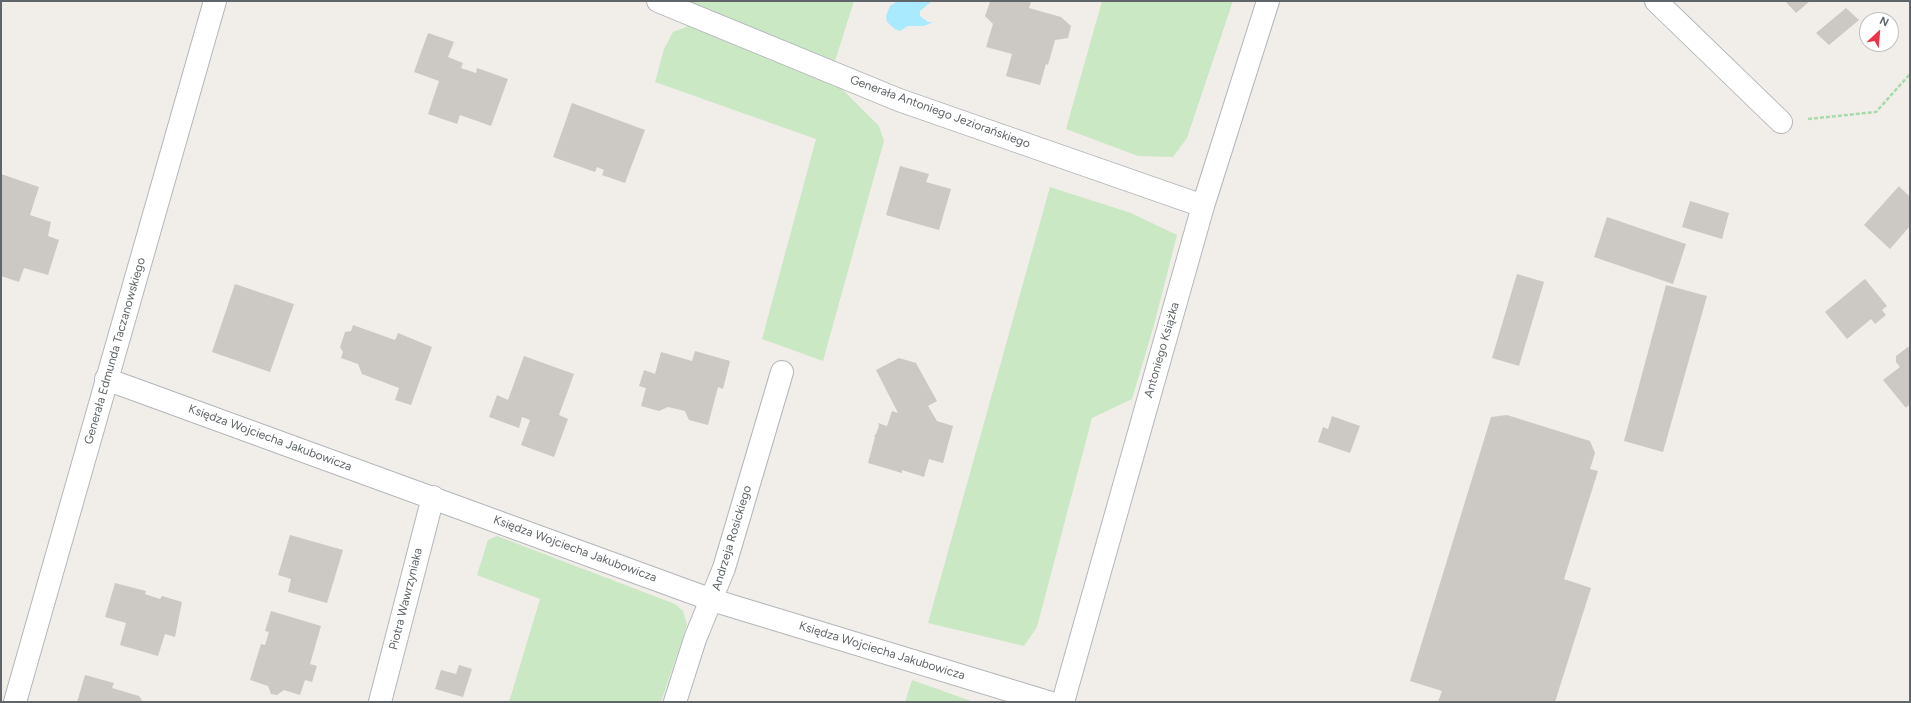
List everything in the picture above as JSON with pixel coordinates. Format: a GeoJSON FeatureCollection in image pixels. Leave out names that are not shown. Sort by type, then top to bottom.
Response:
{"type":"FeatureCollection","features":[{"type":"Feature","properties":{"kind":"street","name":"Generała Edmunda Taczanowskiego"},"geometry":{"type":"LineString","coordinates":[[15,702],[215,1]]}},
{"type":"Feature","properties":{"kind":"street","name":"Generała Antoniego Jeziorańskiego"},"geometry":{"type":"LineString","coordinates":[[658,1],[899,100],[1203,206]]}},
{"type":"Feature","properties":{"kind":"street","name":"Antoniego Książka"},"geometry":{"type":"LineString","coordinates":[[1063,702],[1203,206],[1268,1]]}},
{"type":"Feature","properties":{"kind":"street"},"geometry":{"type":"LineString","coordinates":[[1656,1],[1780,122]]}},
{"type":"Feature","properties":{"kind":"street","name":"Andrzeja Rosickiego"},"geometry":{"type":"LineString","coordinates":[[675,702],[695,639],[724,568],[782,372]]}},
{"type":"Feature","properties":{"kind":"street","name":"Księdza Wojciecha Jakubowicza"},"geometry":{"type":"LineString","coordinates":[[106,379],[712,600],[1048,702]]}},
{"type":"Feature","properties":{"kind":"street","name":"Piotra Wawrzyniaka"},"geometry":{"type":"LineString","coordinates":[[380,702],[433,497]]}},
{"type":"Feature","properties":{"kind":"path"},"geometry":{"type":"LineString","coordinates":[[1780,122],[1876,112],[1910,74]]}},
{"type":"Feature","properties":{"kind":"green space"},"geometry":{"type":"Polygon","coordinates":[[[685,1],[854,1],[835,61],[685,1]]]}},
{"type":"Feature","properties":{"kind":"green space"},"geometry":{"type":"Polygon","coordinates":[[[1102,1],[1233,1],[1187,138],[1173,157],[1138,156],[1066,129],[1102,1]]]}},
{"type":"Feature","properties":{"kind":"green space"},"geometry":{"type":"Polygon","coordinates":[[[691,25],[798,64],[842,89],[879,126],[884,141],[823,361],[762,339],[816,139],[655,82],[664,49],[673,32],[691,25]]]}},
{"type":"Feature","properties":{"kind":"green space"},"geometry":{"type":"Polygon","coordinates":[[[1050,187],[1131,213],[1177,235],[1154,325],[1132,399],[1092,418],[1037,627],[1024,646],[928,623],[1050,187]]]}},
{"type":"Feature","properties":{"kind":"green space"},"geometry":{"type":"Polygon","coordinates":[[[497,536],[675,604],[683,611],[687,625],[661,702],[509,702],[540,599],[477,575],[488,540],[497,536]]]}},
{"type":"Feature","properties":{"kind":"green space"},"geometry":{"type":"Polygon","coordinates":[[[912,680],[974,702],[905,702],[912,680]]]}},
{"type":"Feature","properties":{"kind":"water"},"geometry":{"type":"Polygon","coordinates":[[[898,1],[932,1],[920,11],[920,16],[928,22],[933,22],[924,26],[908,26],[900,31],[895,29],[887,22],[886,16],[890,6],[898,1]]]}},
{"type":"Feature","properties":{"kind":"building"},"geometry":{"type":"Polygon","coordinates":[[[1031,1],[1029,8],[1061,17],[1071,26],[1068,38],[1055,40],[1048,65],[1046,64],[1040,85],[1006,76],[1012,54],[986,47],[993,24],[985,16],[990,2],[1031,1]]]}},
{"type":"Feature","properties":{"kind":"building"},"geometry":{"type":"Polygon","coordinates":[[[1785,1],[1810,1],[1796,13],[1785,1]]]}},
{"type":"Feature","properties":{"kind":"building"},"geometry":{"type":"Polygon","coordinates":[[[1846,8],[1859,20],[1829,45],[1816,33],[1846,8]]]}},
{"type":"Feature","properties":{"kind":"building"},"geometry":{"type":"Polygon","coordinates":[[[428,33],[454,42],[448,57],[463,63],[461,68],[476,73],[477,68],[508,79],[491,126],[460,115],[457,124],[428,114],[439,81],[414,72],[428,33]]]}},
{"type":"Feature","properties":{"kind":"building"},"geometry":{"type":"Polygon","coordinates":[[[572,103],[645,130],[625,183],[602,175],[604,170],[597,167],[595,172],[553,157],[572,103]]]}},
{"type":"Feature","properties":{"kind":"building"},"geometry":{"type":"Polygon","coordinates":[[[900,166],[929,174],[926,182],[951,189],[939,230],[886,215],[900,166]]]}},
{"type":"Feature","properties":{"kind":"building"},"geometry":{"type":"Polygon","coordinates":[[[1,174],[39,187],[30,215],[51,222],[48,236],[59,240],[48,275],[24,268],[19,282],[1,276],[1,174]]]}},
{"type":"Feature","properties":{"kind":"building"},"geometry":{"type":"Polygon","coordinates":[[[1899,186],[1910,197],[1910,226],[1890,249],[1864,225],[1899,186]]]}},
{"type":"Feature","properties":{"kind":"building"},"geometry":{"type":"Polygon","coordinates":[[[1690,201],[1729,213],[1722,239],[1682,227],[1690,201]]]}},
{"type":"Feature","properties":{"kind":"building"},"geometry":{"type":"Polygon","coordinates":[[[1607,217],[1686,244],[1673,284],[1594,257],[1607,217]]]}},
{"type":"Feature","properties":{"kind":"building"},"geometry":{"type":"Polygon","coordinates":[[[1517,274],[1544,282],[1519,366],[1492,358],[1517,274]]]}},
{"type":"Feature","properties":{"kind":"building"},"geometry":{"type":"Polygon","coordinates":[[[1865,279],[1887,306],[1882,310],[1886,315],[1875,324],[1871,319],[1847,339],[1825,312],[1865,279]]]}},
{"type":"Feature","properties":{"kind":"building"},"geometry":{"type":"Polygon","coordinates":[[[235,284],[294,304],[270,372],[212,352],[235,284]]]}},
{"type":"Feature","properties":{"kind":"building"},"geometry":{"type":"Polygon","coordinates":[[[1666,285],[1707,296],[1663,452],[1624,441],[1666,285]]]}},
{"type":"Feature","properties":{"kind":"building"},"geometry":{"type":"Polygon","coordinates":[[[353,325],[395,340],[398,333],[432,347],[411,405],[395,400],[399,388],[362,374],[358,364],[341,358],[343,352],[340,347],[345,332],[351,331],[353,325]]]}},
{"type":"Feature","properties":{"kind":"building"},"geometry":{"type":"Polygon","coordinates":[[[1908,347],[1910,348],[1910,404],[1906,408],[1883,380],[1900,367],[1896,362],[1896,356],[1908,347]]]}},
{"type":"Feature","properties":{"kind":"building"},"geometry":{"type":"Polygon","coordinates":[[[695,351],[730,361],[723,389],[718,387],[708,425],[689,420],[685,411],[668,407],[659,411],[641,406],[646,388],[639,386],[644,370],[655,374],[661,352],[692,361],[695,351]]]}},
{"type":"Feature","properties":{"kind":"building"},"geometry":{"type":"Polygon","coordinates":[[[524,356],[574,374],[559,415],[568,419],[554,457],[521,445],[530,420],[522,417],[519,428],[489,417],[497,395],[508,400],[524,356]]]}},
{"type":"Feature","properties":{"kind":"building"},"geometry":{"type":"Polygon","coordinates":[[[899,358],[916,363],[937,401],[928,406],[937,421],[953,426],[943,463],[929,459],[924,477],[902,470],[902,473],[868,463],[874,436],[879,426],[878,423],[887,426],[892,411],[898,413],[876,370],[899,358]]]}},
{"type":"Feature","properties":{"kind":"building"},"geometry":{"type":"Polygon","coordinates":[[[1507,415],[1590,441],[1595,453],[1590,469],[1598,471],[1564,579],[1591,588],[1555,702],[1438,702],[1442,691],[1410,681],[1491,417],[1507,415]]]}},
{"type":"Feature","properties":{"kind":"building"},"geometry":{"type":"Polygon","coordinates":[[[1332,416],[1360,426],[1350,453],[1318,442],[1323,427],[1328,429],[1332,416]]]}},
{"type":"Feature","properties":{"kind":"building"},"geometry":{"type":"Polygon","coordinates":[[[290,535],[343,550],[327,603],[288,592],[291,579],[278,575],[290,535]]]}},
{"type":"Feature","properties":{"kind":"building"},"geometry":{"type":"Polygon","coordinates":[[[115,583],[146,591],[145,594],[160,599],[162,596],[182,602],[175,637],[165,634],[158,656],[120,645],[126,623],[105,617],[115,583]]]}},
{"type":"Feature","properties":{"kind":"building"},"geometry":{"type":"Polygon","coordinates":[[[271,611],[321,626],[310,664],[317,666],[312,682],[305,680],[300,695],[284,690],[277,695],[271,694],[268,686],[250,680],[261,644],[265,645],[269,632],[265,631],[271,611]]]}},
{"type":"Feature","properties":{"kind":"building"},"geometry":{"type":"Polygon","coordinates":[[[459,665],[472,669],[463,697],[435,689],[441,670],[456,674],[459,665]]]}},
{"type":"Feature","properties":{"kind":"building"},"geometry":{"type":"Polygon","coordinates":[[[85,675],[114,683],[112,688],[139,696],[143,702],[77,702],[85,675]]]}}]}
